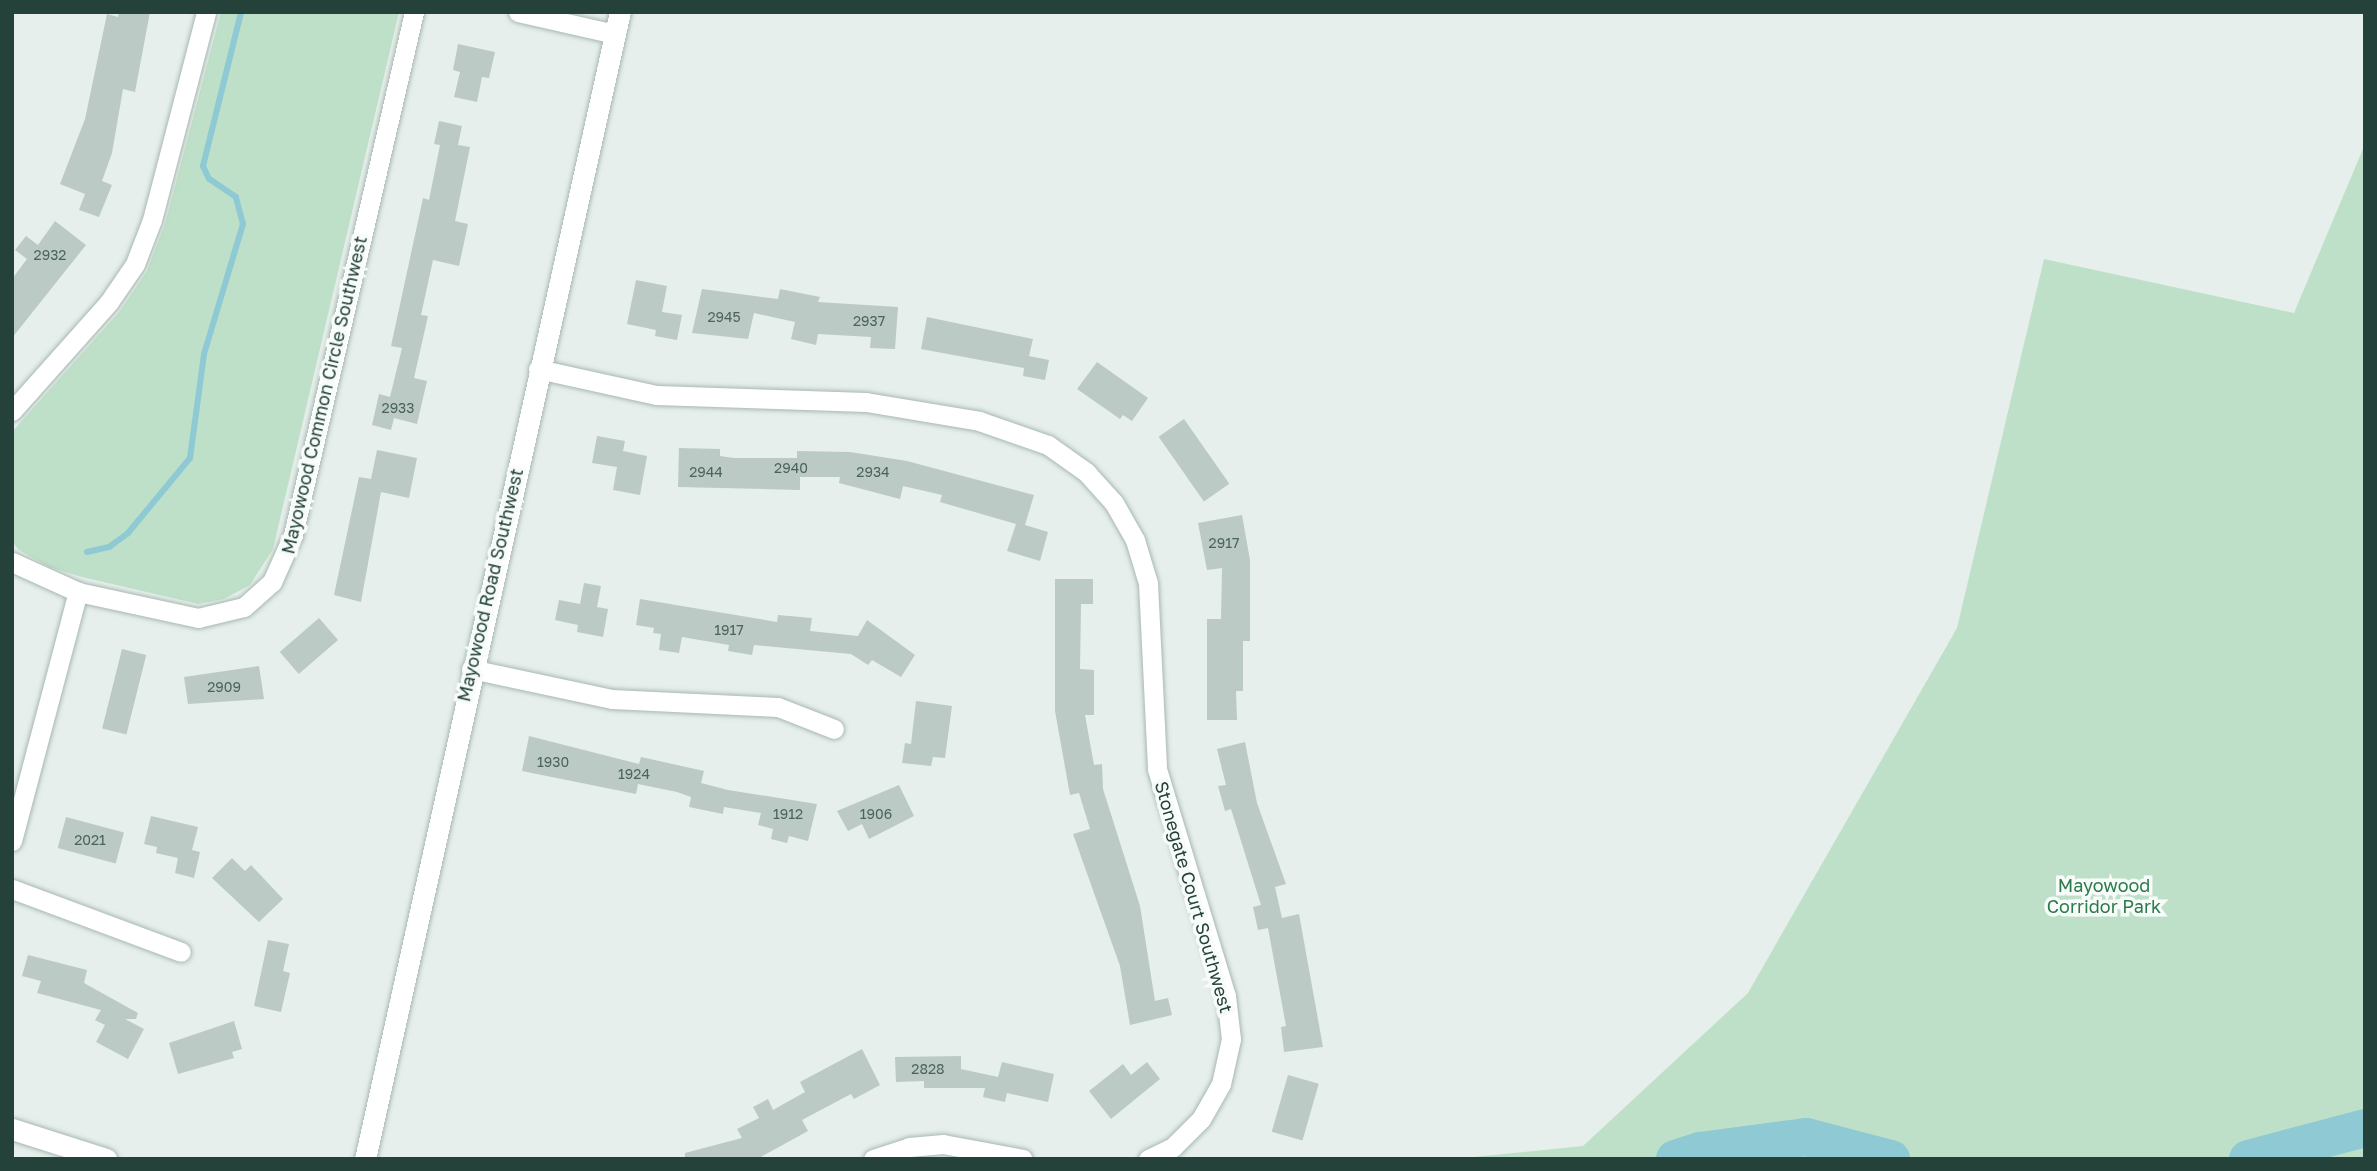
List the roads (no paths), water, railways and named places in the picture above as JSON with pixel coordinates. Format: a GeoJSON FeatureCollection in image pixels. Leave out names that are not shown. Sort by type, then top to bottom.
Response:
{"type":"FeatureCollection","features":[{"type":"Feature","properties":{"kind":"street"},"geometry":{"type":"LineString","coordinates":[[12,411],[109,302],[135,264],[152,220],[206,12]]}},
{"type":"Feature","properties":{"kind":"street","name":"Mayowood Common Circle Southwest"},"geometry":{"type":"LineString","coordinates":[[12,562],[78,592],[180,617],[213,617],[260,596],[280,570],[293,535],[414,12]]}},
{"type":"Feature","properties":{"kind":"street"},"geometry":{"type":"LineString","coordinates":[[518,12],[615,34]]}},
{"type":"Feature","properties":{"kind":"street","name":"Mayowood Road Southwest"},"geometry":{"type":"LineString","coordinates":[[365,1159],[471,669],[620,12]]}},
{"type":"Feature","properties":{"kind":"street","name":"Stonegate Court Southwest"},"geometry":{"type":"LineString","coordinates":[[538,369],[656,395],[866,402],[979,422],[1048,445],[1086,472],[1114,503],[1135,540],[1147,583],[1157,769],[1226,996],[1231,1039],[1221,1084],[1201,1119],[1173,1147],[1148,1159]]}},
{"type":"Feature","properties":{"kind":"street"},"geometry":{"type":"LineString","coordinates":[[12,841],[78,592]]}},
{"type":"Feature","properties":{"kind":"street"},"geometry":{"type":"LineString","coordinates":[[471,669],[612,699],[778,707],[834,729]]}},
{"type":"Feature","properties":{"kind":"street"},"geometry":{"type":"LineString","coordinates":[[12,889],[181,952]]}},
{"type":"Feature","properties":{"kind":"street"},"geometry":{"type":"LineString","coordinates":[[12,1129],[106,1159]]}},
{"type":"Feature","properties":{"kind":"street"},"geometry":{"type":"LineString","coordinates":[[873,1159],[909,1147],[943,1144],[1023,1159]]}},
{"type":"Feature","properties":{"kind":"waterway"},"geometry":{"type":"LineString","coordinates":[[87,552],[109,547],[128,533],[190,458],[204,354],[243,224],[236,197],[209,179],[203,166],[241,12]]}},
{"type":"Feature","properties":{"kind":"waterway"},"geometry":{"type":"LineString","coordinates":[[2248,1159],[2365,1128]]}},
{"type":"Feature","properties":{"kind":"waterway"},"geometry":{"type":"LineString","coordinates":[[1675,1159],[1700,1151],[1806,1137],[1891,1159]]}},
{"type":"Feature","properties":{"kind":"park label","name":"Mayowood Corridor Park"},"geometry":{"type":"Point","coordinates":[2104,896]}}]}
